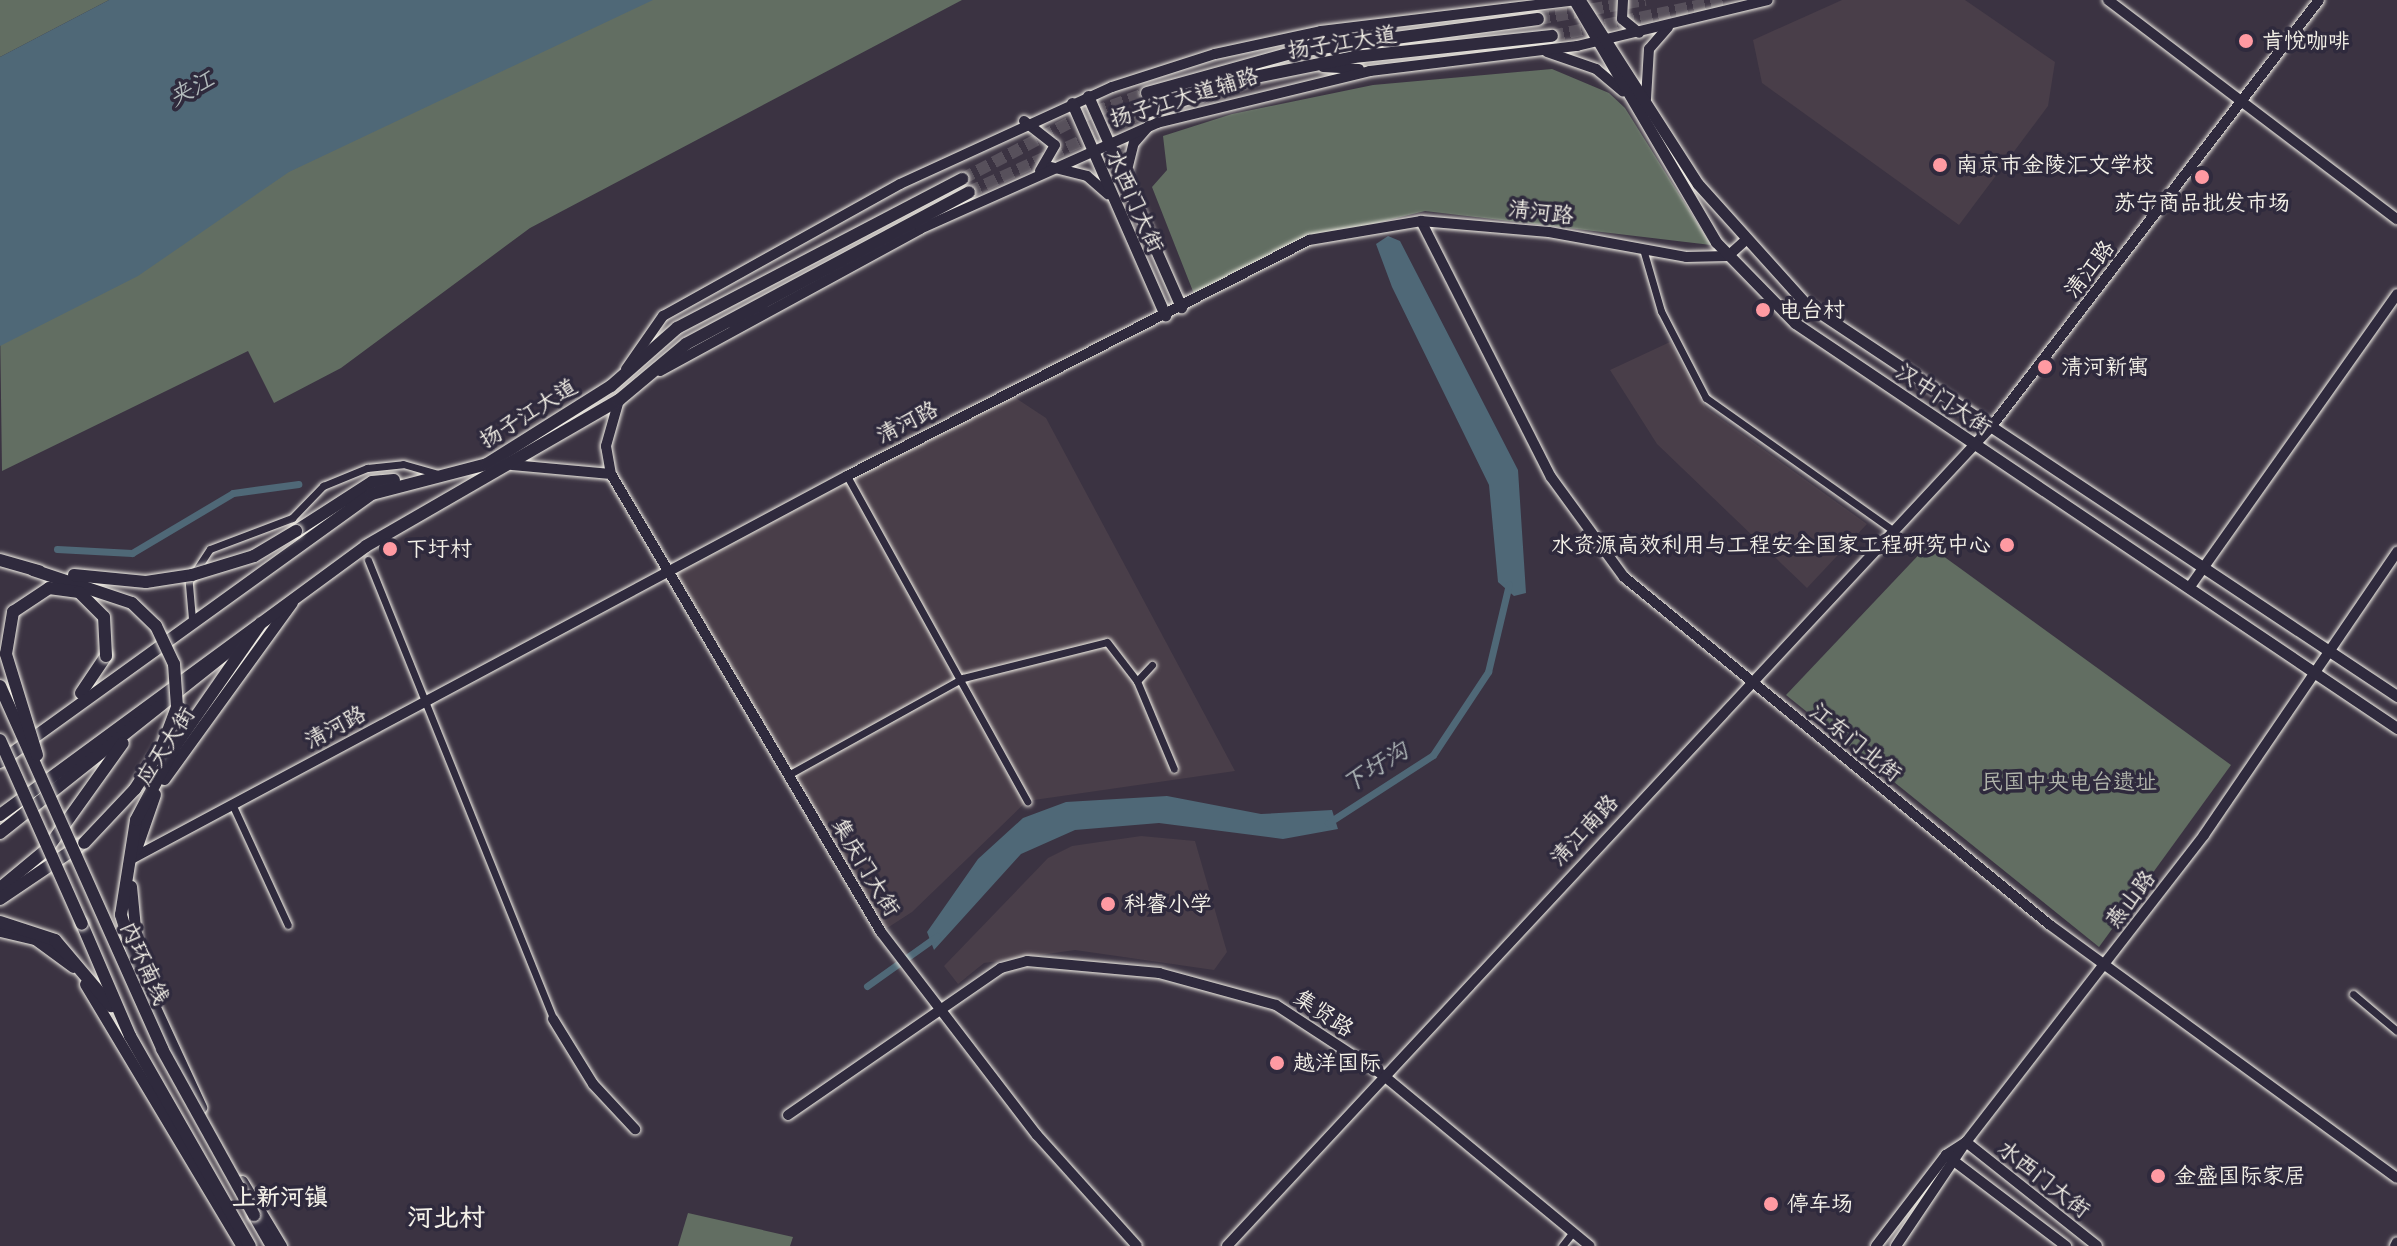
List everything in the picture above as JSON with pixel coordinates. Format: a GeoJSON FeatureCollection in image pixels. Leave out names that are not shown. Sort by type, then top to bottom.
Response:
{"type":"FeatureCollection","features":[{"type":"Feature","properties":{"kind":"highway","name":"扬子江大道"},"geometry":{"type":"LineString","coordinates":[[1147,93],[1298,51],[1538,19]]}},
{"type":"Feature","properties":{"kind":"highway","name":"扬子江大道"},"geometry":{"type":"LineString","coordinates":[[1143,113],[1305,67],[1552,36]]}},
{"type":"Feature","properties":{"kind":"highway","name":"扬子江大道"},"geometry":{"type":"LineString","coordinates":[[0,762],[71,705],[372,494],[413,478],[487,464],[626,369],[677,328],[962,179]]}},
{"type":"Feature","properties":{"kind":"highway","name":"扬子江大道"},"geometry":{"type":"LineString","coordinates":[[0,815],[265,616],[366,546],[512,465],[619,400],[660,371],[686,344],[969,192]]}},
{"type":"Feature","properties":{"kind":"highway"},"geometry":{"type":"LineString","coordinates":[[33,570],[146,582],[192,575],[254,556],[372,482],[413,478]]}},
{"type":"Feature","properties":{"kind":"highway"},"geometry":{"type":"LineString","coordinates":[[0,560],[132,603],[156,626],[174,664],[177,707],[162,747],[135,789],[84,843],[0,899]]}},
{"type":"Feature","properties":{"kind":"highway"},"geometry":{"type":"LineString","coordinates":[[40,770],[7,663],[13,612],[49,588],[79,592],[104,617],[106,656],[71,705]]}},
{"type":"Feature","properties":{"kind":"highway","name":"扬子江大道"},"geometry":{"type":"LineString","coordinates":[[0,833],[228,656],[265,616]]}},
{"type":"Feature","properties":{"kind":"highway"},"geometry":{"type":"LineString","coordinates":[[162,1049],[121,915],[130,856],[152,782],[265,616]]}},
{"type":"Feature","properties":{"kind":"highway","name":"内环南线"},"geometry":{"type":"LineString","coordinates":[[0,686],[162,1049],[272,1246]]}},
{"type":"Feature","properties":{"kind":"highway"},"geometry":{"type":"LineString","coordinates":[[0,888],[35,863],[138,725]]}},
{"type":"Feature","properties":{"kind":"highway","name":"内环南线"},"geometry":{"type":"LineString","coordinates":[[0,740],[130,1036],[250,1246]]}},
{"type":"Feature","properties":{"kind":"highway"},"geometry":{"type":"LineString","coordinates":[[0,762],[35,821]]}},
{"type":"Feature","properties":{"kind":"highway"},"geometry":{"type":"LineString","coordinates":[[0,922],[55,940],[130,1036]]}},
{"type":"Feature","properties":{"kind":"main road","name":"汉中门大街"},"geometry":{"type":"LineString","coordinates":[[1578,0],[1611,39],[1698,184],[1805,303],[2397,696]]}},
{"type":"Feature","properties":{"kind":"main road","name":"汉中门大街"},"geometry":{"type":"LineString","coordinates":[[1578,0],[1595,42],[1623,92],[1728,256],[1795,323],[2397,728]]}},
{"type":"Feature","properties":{"kind":"main road","name":"水西门大街"},"geometry":{"type":"LineString","coordinates":[[1088,96],[1125,188],[1181,307]]}},
{"type":"Feature","properties":{"kind":"main road","name":"水西门大街"},"geometry":{"type":"LineString","coordinates":[[1072,103],[1108,194],[1165,315]]}},
{"type":"Feature","properties":{"kind":"main road","name":"应天大街"},"geometry":{"type":"LineString","coordinates":[[281,1246],[170,1049],[132,931],[130,856],[166,774],[271,638],[296,594]]}},
{"type":"Feature","properties":{"kind":"main road"},"geometry":{"type":"LineString","coordinates":[[0,931],[53,950],[96,997],[242,1246]]}},
{"type":"Feature","properties":{"kind":"street","name":"扬子江大道辅路"},"geometry":{"type":"LineString","coordinates":[[626,369],[663,316],[1024,121],[1088,96],[1215,54],[1354,27],[1578,0]]}},
{"type":"Feature","properties":{"kind":"street"},"geometry":{"type":"LineString","coordinates":[[1623,0],[1622,19],[1639,33]]}},
{"type":"Feature","properties":{"kind":"street","name":"扬子江大道辅路"},"geometry":{"type":"LineString","coordinates":[[660,371],[718,344],[845,269],[1044,169],[1149,125],[1370,71],[1595,42],[1668,27],[1768,0]]}},
{"type":"Feature","properties":{"kind":"street"},"geometry":{"type":"LineString","coordinates":[[2108,0],[2397,219]]}},
{"type":"Feature","properties":{"kind":"street","name":"清江路"},"geometry":{"type":"LineString","coordinates":[[1976,445],[2243,103],[2319,0]]}},
{"type":"Feature","properties":{"kind":"street"},"geometry":{"type":"LineString","coordinates":[[1298,51],[1354,27]]}},
{"type":"Feature","properties":{"kind":"street"},"geometry":{"type":"LineString","coordinates":[[1646,99],[1649,49],[1668,27]]}},
{"type":"Feature","properties":{"kind":"street"},"geometry":{"type":"LineString","coordinates":[[1541,50],[1596,69],[1623,92]]}},
{"type":"Feature","properties":{"kind":"street"},"geometry":{"type":"LineString","coordinates":[[1305,67],[1370,71]]}},
{"type":"Feature","properties":{"kind":"street"},"geometry":{"type":"LineString","coordinates":[[1024,121],[1055,145],[1044,169],[1087,176],[1108,194]]}},
{"type":"Feature","properties":{"kind":"street"},"geometry":{"type":"LineString","coordinates":[[1125,188],[1124,166],[1149,125]]}},
{"type":"Feature","properties":{"kind":"street","name":"清河路"},"geometry":{"type":"LineString","coordinates":[[130,856],[847,476],[1309,240],[1421,221],[1643,249],[1728,256]]}},
{"type":"Feature","properties":{"kind":"street","name":"江东门北街"},"geometry":{"type":"LineString","coordinates":[[1421,221],[1551,477],[1624,577],[1750,682],[2104,964],[2397,1178]]}},
{"type":"Feature","properties":{"kind":"street"},"geometry":{"type":"LineString","coordinates":[[1728,256],[1746,240]]}},
{"type":"Feature","properties":{"kind":"street"},"geometry":{"type":"LineString","coordinates":[[1643,249],[1661,311],[1706,398],[1894,531]]}},
{"type":"Feature","properties":{"kind":"street"},"geometry":{"type":"LineString","coordinates":[[718,344],[779,293]]}},
{"type":"Feature","properties":{"kind":"street"},"geometry":{"type":"LineString","coordinates":[[2189,588],[2397,294]]}},
{"type":"Feature","properties":{"kind":"street"},"geometry":{"type":"LineString","coordinates":[[512,465],[611,474],[606,446],[619,400]]}},
{"type":"Feature","properties":{"kind":"street","name":"清江南路"},"geometry":{"type":"LineString","coordinates":[[1227,1246],[1750,682],[1976,445]]}},
{"type":"Feature","properties":{"kind":"street"},"geometry":{"type":"LineString","coordinates":[[192,619],[189,581],[210,549],[292,518],[323,486],[367,468],[403,464],[437,474]]}},
{"type":"Feature","properties":{"kind":"street","name":"集庆门大街"},"geometry":{"type":"LineString","coordinates":[[611,474],[895,951],[1131,1244]]}},
{"type":"Feature","properties":{"kind":"street"},"geometry":{"type":"LineString","coordinates":[[847,476],[963,678],[1027,801]]}},
{"type":"Feature","properties":{"kind":"street","name":"燕山路"},"geometry":{"type":"LineString","coordinates":[[1876,1246],[1946,1155],[1966,1142],[2104,964],[2316,673],[2397,552]]}},
{"type":"Feature","properties":{"kind":"street"},"geometry":{"type":"LineString","coordinates":[[368,560],[422,702],[553,1019],[593,1084],[635,1129]]}},
{"type":"Feature","properties":{"kind":"street"},"geometry":{"type":"LineString","coordinates":[[788,775],[963,678],[1107,642],[1137,681],[1174,769]]}},
{"type":"Feature","properties":{"kind":"street"},"geometry":{"type":"LineString","coordinates":[[1137,681],[1152,665]]}},
{"type":"Feature","properties":{"kind":"street"},"geometry":{"type":"LineString","coordinates":[[232,804],[288,925]]}},
{"type":"Feature","properties":{"kind":"street","name":"集贤路"},"geometry":{"type":"LineString","coordinates":[[788,1115],[1001,968],[1027,961],[1159,973],[1276,1005],[1383,1075],[1590,1246]]}},
{"type":"Feature","properties":{"kind":"street"},"geometry":{"type":"LineString","coordinates":[[2353,994],[2397,1031]]}},
{"type":"Feature","properties":{"kind":"street","name":"燕山路"},"geometry":{"type":"LineString","coordinates":[[1896,1246],[1960,1162],[1966,1142]]}},
{"type":"Feature","properties":{"kind":"street","name":"水西门大街"},"geometry":{"type":"LineString","coordinates":[[1966,1142],[2097,1246]]}},
{"type":"Feature","properties":{"kind":"street","name":"水西门大街"},"geometry":{"type":"LineString","coordinates":[[1946,1155],[1960,1162],[2066,1246]]}},
{"type":"Feature","properties":{"kind":"street"},"geometry":{"type":"LineString","coordinates":[[1562,1246],[1573,1232]]}},
{"type":"Feature","properties":{"kind":"shaded area","name":"南京市金陵汇文学校"},"geometry":{"type":"Polygon","coordinates":[[[1842,0],[1965,0],[2055,62],[2048,106],[1959,225],[1762,83],[1753,40],[1842,0]]]}},
{"type":"Feature","properties":{"kind":"shaded area"},"geometry":{"type":"Polygon","coordinates":[[[1670,342],[1706,408],[1867,524],[1807,588],[1657,444],[1610,370],[1670,342]]]}},
{"type":"Feature","properties":{"kind":"shaded area"},"geometry":{"type":"Polygon","coordinates":[[[1008,393],[1046,418],[1235,771],[1027,801],[912,912],[881,932],[670,572],[1008,393]]]}},
{"type":"Feature","properties":{"kind":"shaded area","name":"科睿小学"},"geometry":{"type":"Polygon","coordinates":[[[1141,836],[1195,841],[1227,952],[1214,970],[1075,950],[984,963],[958,984],[944,966],[1048,858],[1072,846],[1141,836]]]}},
{"type":"Feature","properties":{"kind":"green space"},"geometry":{"type":"Polygon","coordinates":[[[0,0],[109,0],[0,57],[0,0]]]}},
{"type":"Feature","properties":{"kind":"green space"},"geometry":{"type":"Polygon","coordinates":[[[617,0],[962,0],[530,228],[341,368],[274,403],[248,351],[2,471],[0,322],[617,0]]]}},
{"type":"Feature","properties":{"kind":"green space"},"geometry":{"type":"Polygon","coordinates":[[[1552,69],[1609,93],[1625,108],[1711,245],[1425,211],[1309,240],[1196,299],[1152,187],[1167,170],[1163,136],[1232,114],[1373,85],[1552,69]]]}},
{"type":"Feature","properties":{"kind":"green space","name":"民国中央电台遗址"},"geometry":{"type":"Polygon","coordinates":[[[1928,545],[2231,765],[2099,947],[1786,695],[1928,545]]]}},
{"type":"Feature","properties":{"kind":"green space"},"geometry":{"type":"Polygon","coordinates":[[[688,1213],[793,1237],[790,1246],[678,1246],[688,1213]]]}},
{"type":"Feature","properties":{"kind":"water","name":"夹江"},"geometry":{"type":"Polygon","coordinates":[[[109,0],[653,0],[289,172],[138,276],[0,346],[0,57],[109,0]]]}},
{"type":"Feature","properties":{"kind":"water"},"geometry":{"type":"Polygon","coordinates":[[[1388,236],[1400,241],[1518,470],[1526,593],[1514,596],[1498,582],[1489,485],[1392,287],[1376,244],[1388,236]]]}},
{"type":"Feature","properties":{"kind":"water"},"geometry":{"type":"Polygon","coordinates":[[[1167,796],[1261,814],[1332,810],[1338,829],[1283,839],[1159,823],[1075,830],[1021,854],[934,950],[927,932],[978,859],[1023,818],[1066,802],[1167,796]]]}},
{"type":"Feature","properties":{"kind":"waterway"},"geometry":{"type":"LineString","coordinates":[[57,549],[132,553],[233,493],[298,484]]}},
{"type":"Feature","properties":{"kind":"waterway","name":"下圩沟"},"geometry":{"type":"LineString","coordinates":[[1328,823],[1433,755],[1488,672],[1509,584]]}},
{"type":"Feature","properties":{"kind":"waterway","name":"下圩沟"},"geometry":{"type":"LineString","coordinates":[[867,986],[937,936]]}},
{"type":"Feature","properties":{"kind":"tunnel"},"geometry":{"type":"LineString","coordinates":[[1538,19],[1645,0]]}},
{"type":"Feature","properties":{"kind":"tunnel"},"geometry":{"type":"LineString","coordinates":[[1552,36],[1726,0]]}},
{"type":"Feature","properties":{"kind":"tunnel"},"geometry":{"type":"LineString","coordinates":[[962,179],[1078,118],[1147,93]]}},
{"type":"Feature","properties":{"kind":"tunnel"},"geometry":{"type":"LineString","coordinates":[[969,192],[1143,113]]}},
{"type":"Feature","properties":{"kind":"place","name":"肯悦咖啡"},"geometry":{"type":"Point","coordinates":[2246,41]}},
{"type":"Feature","properties":{"kind":"place","name":"南京市金陵汇文学校"},"geometry":{"type":"Point","coordinates":[1940,165]}},
{"type":"Feature","properties":{"kind":"place","name":"苏宁商品批发市场"},"geometry":{"type":"Point","coordinates":[2202,177]}},
{"type":"Feature","properties":{"kind":"place","name":"电台村"},"geometry":{"type":"Point","coordinates":[1763,310]}},
{"type":"Feature","properties":{"kind":"place","name":"清河新寓"},"geometry":{"type":"Point","coordinates":[2045,367]}},
{"type":"Feature","properties":{"kind":"place","name":"水资源高效利用与工程安全国家工程研究中心"},"geometry":{"type":"Point","coordinates":[2007,545]}},
{"type":"Feature","properties":{"kind":"place","name":"下圩村"},"geometry":{"type":"Point","coordinates":[390,549]}},
{"type":"Feature","properties":{"kind":"place","name":"科睿小学"},"geometry":{"type":"Point","coordinates":[1108,904]}},
{"type":"Feature","properties":{"kind":"place","name":"越洋国际"},"geometry":{"type":"Point","coordinates":[1277,1063]}},
{"type":"Feature","properties":{"kind":"place","name":"金盛国际家居"},"geometry":{"type":"Point","coordinates":[2158,1176]}},
{"type":"Feature","properties":{"kind":"place","name":"停车场"},"geometry":{"type":"Point","coordinates":[1771,1204]}},
{"type":"Feature","properties":{"kind":"district","name":"上新河镇"},"geometry":{"type":"Point","coordinates":[280,1197]}},
{"type":"Feature","properties":{"kind":"district","name":"河北村"},"geometry":{"type":"Point","coordinates":[446,1217]}}]}
